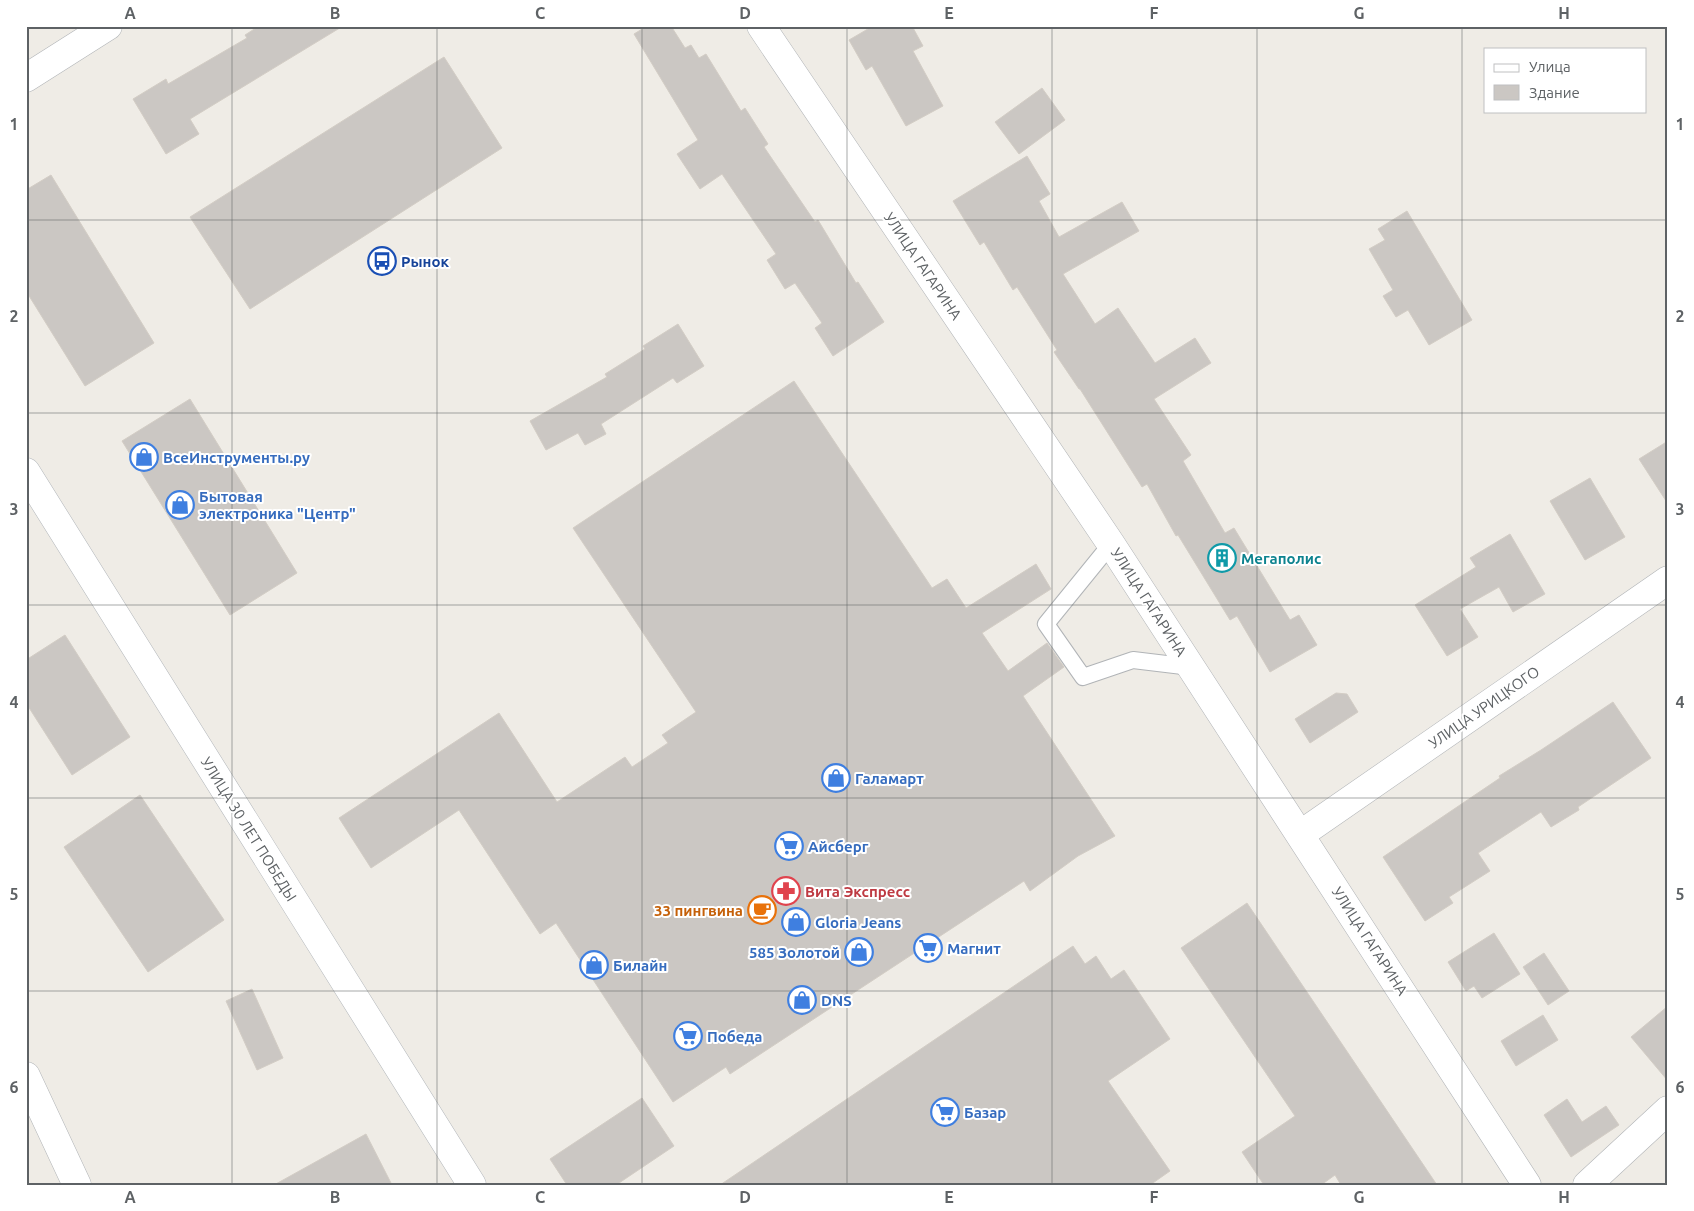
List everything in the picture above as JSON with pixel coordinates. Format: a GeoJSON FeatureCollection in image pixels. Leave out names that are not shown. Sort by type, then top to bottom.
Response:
{"type":"FeatureCollection","features":[{"type":"Feature","properties":{"kind":"street"},"geometry":{"type":"LineString","coordinates":[[26,78],[108,26]]}},
{"type":"Feature","properties":{"kind":"street","name":"УЛИЦА ГАГАРИНА"},"geometry":{"type":"LineString","coordinates":[[761,26],[1111,544],[1301,834],[1527,1185]]}},
{"type":"Feature","properties":{"kind":"street","name":"УЛИЦА 30 ЛЕТ ПОБЕДЫ"},"geometry":{"type":"LineString","coordinates":[[26,472],[472,1185]]}},
{"type":"Feature","properties":{"kind":"street","name":"УЛИЦА УРИЦКОГО"},"geometry":{"type":"LineString","coordinates":[[1301,834],[1668,580]]}},
{"type":"Feature","properties":{"kind":"street"},"geometry":{"type":"LineString","coordinates":[[26,1076],[77,1185]]}},
{"type":"Feature","properties":{"kind":"street"},"geometry":{"type":"LineString","coordinates":[[1587,1185],[1668,1110]]}},
{"type":"Feature","properties":{"kind":"lane"},"geometry":{"type":"LineString","coordinates":[[1111,544],[1046,624],[1083,677],[1133,660],[1191,668]]}},
{"type":"Feature","properties":{"kind":"building"},"geometry":{"type":"Polygon","coordinates":[[[259,26],[343,26],[190,119],[199,134],[166,154],[133,99],[166,79],[168,84],[247,38],[245,35],[259,26]]]}},
{"type":"Feature","properties":{"kind":"building"},"geometry":{"type":"Polygon","coordinates":[[[647,26],[671,26],[685,48],[691,45],[699,58],[706,54],[741,111],[745,108],[768,144],[764,147],[815,222],[818,220],[856,283],[858,282],[884,322],[833,356],[815,328],[822,323],[795,283],[785,289],[767,260],[776,254],[722,174],[700,189],[677,154],[698,140],[634,34],[647,26]]]}},
{"type":"Feature","properties":{"kind":"building"},"geometry":{"type":"Polygon","coordinates":[[[873,26],[912,26],[923,46],[913,51],[943,106],[906,126],[872,66],[866,70],[849,40],[873,26]]]}},
{"type":"Feature","properties":{"kind":"building"},"geometry":{"type":"Polygon","coordinates":[[[444,57],[502,148],[250,309],[190,217],[444,57]]]}},
{"type":"Feature","properties":{"kind":"building"},"geometry":{"type":"Polygon","coordinates":[[[1042,88],[1065,120],[1019,154],[995,122],[1042,88]]]}},
{"type":"Feature","properties":{"kind":"building"},"geometry":{"type":"Polygon","coordinates":[[[1027,156],[1050,194],[1039,201],[1059,237],[1122,202],[1139,231],[1063,274],[1095,324],[1118,308],[1155,363],[1195,338],[1211,363],[1154,399],[1191,455],[1183,461],[1225,533],[1234,528],[1290,620],[1299,615],[1317,645],[1270,672],[1237,616],[1230,620],[1178,535],[1176,536],[1147,484],[1142,487],[1080,389],[1054,352],[1057,350],[1017,287],[1013,290],[984,242],[980,245],[953,201],[1027,156]]]}},
{"type":"Feature","properties":{"kind":"building"},"geometry":{"type":"Polygon","coordinates":[[[51,175],[154,343],[85,386],[26,291],[26,190],[51,175]]]}},
{"type":"Feature","properties":{"kind":"building"},"geometry":{"type":"Polygon","coordinates":[[[1407,211],[1472,320],[1429,345],[1408,310],[1396,317],[1383,296],[1393,290],[1369,249],[1385,240],[1378,229],[1407,211]]]}},
{"type":"Feature","properties":{"kind":"building"},"geometry":{"type":"Polygon","coordinates":[[[678,324],[704,366],[677,383],[673,378],[601,424],[606,434],[585,445],[578,433],[546,450],[530,421],[607,377],[605,374],[645,349],[643,346],[678,324]]]}},
{"type":"Feature","properties":{"kind":"building","name":"Айсберг"},"geometry":{"type":"Polygon","coordinates":[[[794,381],[932,588],[947,579],[966,608],[1036,564],[1051,589],[982,633],[1008,671],[1047,643],[1064,667],[1023,696],[1115,836],[1078,856],[1030,891],[1024,881],[730,1074],[726,1067],[673,1102],[556,923],[540,934],[459,810],[371,868],[339,818],[499,713],[557,802],[625,757],[632,767],[668,743],[662,735],[696,712],[573,528],[794,381]]]}},
{"type":"Feature","properties":{"kind":"building"},"geometry":{"type":"Polygon","coordinates":[[[190,399],[297,573],[230,615],[122,441],[190,399]]]}},
{"type":"Feature","properties":{"kind":"building"},"geometry":{"type":"Polygon","coordinates":[[[1668,441],[1668,504],[1639,459],[1668,441]]]}},
{"type":"Feature","properties":{"kind":"building"},"geometry":{"type":"Polygon","coordinates":[[[1590,478],[1625,537],[1585,560],[1550,501],[1590,478]]]}},
{"type":"Feature","properties":{"kind":"building"},"geometry":{"type":"Polygon","coordinates":[[[1510,534],[1545,594],[1513,612],[1499,587],[1460,609],[1478,637],[1447,656],[1415,605],[1476,567],[1470,558],[1510,534]]]}},
{"type":"Feature","properties":{"kind":"building"},"geometry":{"type":"Polygon","coordinates":[[[65,635],[130,737],[72,775],[26,703],[26,660],[65,635]]]}},
{"type":"Feature","properties":{"kind":"building"},"geometry":{"type":"Polygon","coordinates":[[[1336,693],[1347,694],[1358,712],[1310,743],[1295,719],[1336,693]]]}},
{"type":"Feature","properties":{"kind":"building"},"geometry":{"type":"Polygon","coordinates":[[[1613,702],[1651,758],[1578,807],[1579,810],[1551,827],[1541,812],[1478,853],[1490,871],[1449,897],[1453,903],[1425,921],[1383,857],[1500,778],[1499,776],[1613,702]]]}},
{"type":"Feature","properties":{"kind":"building"},"geometry":{"type":"Polygon","coordinates":[[[140,795],[224,920],[148,972],[64,847],[140,795]]]}},
{"type":"Feature","properties":{"kind":"building"},"geometry":{"type":"Polygon","coordinates":[[[1247,903],[1437,1185],[1341,1185],[1335,1175],[1321,1185],[1264,1185],[1242,1152],[1295,1116],[1181,948],[1247,903]]]}},
{"type":"Feature","properties":{"kind":"building"},"geometry":{"type":"Polygon","coordinates":[[[1494,933],[1520,974],[1482,998],[1474,986],[1466,991],[1448,962],[1494,933]]]}},
{"type":"Feature","properties":{"kind":"building","name":"Базар"},"geometry":{"type":"Polygon","coordinates":[[[1073,946],[1085,964],[1096,956],[1111,979],[1124,970],[1170,1039],[1108,1081],[1170,1171],[1150,1185],[720,1185],[1073,946]]]}},
{"type":"Feature","properties":{"kind":"building"},"geometry":{"type":"Polygon","coordinates":[[[1544,953],[1569,991],[1548,1005],[1523,967],[1544,953]]]}},
{"type":"Feature","properties":{"kind":"building"},"geometry":{"type":"Polygon","coordinates":[[[252,989],[283,1058],[257,1070],[226,1001],[252,989]]]}},
{"type":"Feature","properties":{"kind":"building"},"geometry":{"type":"Polygon","coordinates":[[[1668,1006],[1668,1081],[1631,1037],[1668,1006]]]}},
{"type":"Feature","properties":{"kind":"building"},"geometry":{"type":"Polygon","coordinates":[[[1543,1015],[1558,1040],[1516,1066],[1501,1041],[1543,1015]]]}},
{"type":"Feature","properties":{"kind":"building"},"geometry":{"type":"Polygon","coordinates":[[[642,1098],[674,1146],[616,1185],[567,1185],[550,1159],[642,1098]]]}},
{"type":"Feature","properties":{"kind":"building"},"geometry":{"type":"Polygon","coordinates":[[[1567,1099],[1582,1122],[1606,1106],[1619,1125],[1571,1157],[1544,1115],[1567,1099]]]}},
{"type":"Feature","properties":{"kind":"building"},"geometry":{"type":"Polygon","coordinates":[[[366,1134],[392,1185],[274,1185],[366,1134]]]}},
{"type":"Feature","properties":{"kind":"place","name":"Рынок"},"geometry":{"type":"Point","coordinates":[382,261]}},
{"type":"Feature","properties":{"kind":"place","name":"ВсеИнструменты.ру"},"geometry":{"type":"Point","coordinates":[144,457]}},
{"type":"Feature","properties":{"kind":"place","name":"Бытовая электроника \"Центр\""},"geometry":{"type":"Point","coordinates":[180,505]}},
{"type":"Feature","properties":{"kind":"place","name":"Мегаполис"},"geometry":{"type":"Point","coordinates":[1222,558]}},
{"type":"Feature","properties":{"kind":"place","name":"Галамарт"},"geometry":{"type":"Point","coordinates":[836,778]}},
{"type":"Feature","properties":{"kind":"place","name":"Айсберг"},"geometry":{"type":"Point","coordinates":[789,846]}},
{"type":"Feature","properties":{"kind":"place","name":"Вита Экспресс"},"geometry":{"type":"Point","coordinates":[786,891]}},
{"type":"Feature","properties":{"kind":"place","name":"33 пингвина"},"geometry":{"type":"Point","coordinates":[762,910]}},
{"type":"Feature","properties":{"kind":"place","name":"Gloria Jeans"},"geometry":{"type":"Point","coordinates":[796,922]}},
{"type":"Feature","properties":{"kind":"place","name":"Магнит"},"geometry":{"type":"Point","coordinates":[928,948]}},
{"type":"Feature","properties":{"kind":"place","name":"585 Золотой"},"geometry":{"type":"Point","coordinates":[859,952]}},
{"type":"Feature","properties":{"kind":"place","name":"Билайн"},"geometry":{"type":"Point","coordinates":[594,965]}},
{"type":"Feature","properties":{"kind":"place","name":"DNS"},"geometry":{"type":"Point","coordinates":[802,1000]}},
{"type":"Feature","properties":{"kind":"place","name":"Победа"},"geometry":{"type":"Point","coordinates":[688,1036]}},
{"type":"Feature","properties":{"kind":"place","name":"Базар"},"geometry":{"type":"Point","coordinates":[945,1112]}}]}
